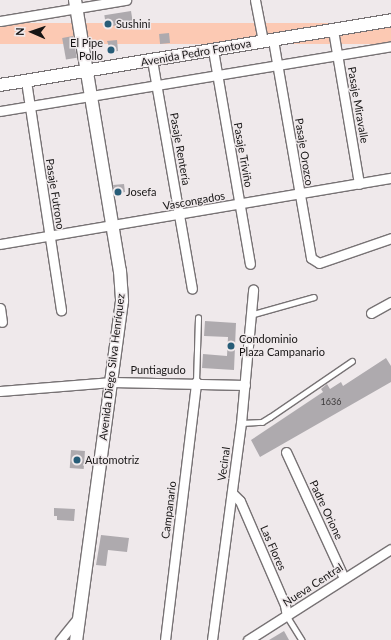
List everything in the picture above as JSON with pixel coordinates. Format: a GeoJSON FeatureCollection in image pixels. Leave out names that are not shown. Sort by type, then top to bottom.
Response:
{"type":"FeatureCollection","features":[{"type":"Feature","properties":{"kind":"main road","name":"Avenida Diego Silva Henríquez"},"geometry":{"type":"LineString","coordinates":[[76,4],[120,276],[122,301],[76,640]]}},
{"type":"Feature","properties":{"kind":"main road","name":"Avenida Pedro Fontova"},"geometry":{"type":"LineString","coordinates":[[0,85],[391,20]]}},
{"type":"Feature","properties":{"kind":"street"},"geometry":{"type":"LineString","coordinates":[[0,21],[76,4],[126,0]]}},
{"type":"Feature","properties":{"kind":"street","name":"Pasaje Orozco"},"geometry":{"type":"LineString","coordinates":[[255,0],[277,65],[311,258],[319,263],[391,238]]}},
{"type":"Feature","properties":{"kind":"street","name":"Pasaje Miravalle"},"geometry":{"type":"LineString","coordinates":[[333,30],[359,184]]}},
{"type":"Feature","properties":{"kind":"street"},"geometry":{"type":"LineString","coordinates":[[0,111],[391,46]]}},
{"type":"Feature","properties":{"kind":"street","name":"Pasaje Triviño"},"geometry":{"type":"LineString","coordinates":[[213,50],[250,264]]}},
{"type":"Feature","properties":{"kind":"street","name":"Pasaje Rentería"},"geometry":{"type":"LineString","coordinates":[[152,60],[192,289]]}},
{"type":"Feature","properties":{"kind":"street","name":"Pasaje Futrono"},"geometry":{"type":"LineString","coordinates":[[26,81],[61,310]]}},
{"type":"Feature","properties":{"kind":"street","name":"Vascongados"},"geometry":{"type":"LineString","coordinates":[[0,244],[112,227],[391,178]]}},
{"type":"Feature","properties":{"kind":"street","name":"Vecinal"},"geometry":{"type":"LineString","coordinates":[[212,640],[241,423],[252,290]]}},
{"type":"Feature","properties":{"kind":"street"},"geometry":{"type":"LineString","coordinates":[[371,314],[391,302]]}},
{"type":"Feature","properties":{"kind":"street"},"geometry":{"type":"LineString","coordinates":[[0,308],[2,322]]}},
{"type":"Feature","properties":{"kind":"street","name":"Puntiagudo"},"geometry":{"type":"LineString","coordinates":[[0,391],[112,382],[196,382],[245,385]]}},
{"type":"Feature","properties":{"kind":"street","name":"Campanario"},"geometry":{"type":"LineString","coordinates":[[165,640],[196,382]]}},
{"type":"Feature","properties":{"kind":"street","name":"Padre Orione"},"geometry":{"type":"LineString","coordinates":[[286,452],[344,578]]}},
{"type":"Feature","properties":{"kind":"street","name":"Las Flores"},"geometry":{"type":"LineString","coordinates":[[232,493],[240,501],[285,605],[287,616]]}},
{"type":"Feature","properties":{"kind":"street","name":"Nueva Central"},"geometry":{"type":"LineString","coordinates":[[248,640],[391,549]]}},
{"type":"Feature","properties":{"kind":"street"},"geometry":{"type":"LineString","coordinates":[[60,640],[79,616]]}},
{"type":"Feature","properties":{"kind":"lane"},"geometry":{"type":"LineString","coordinates":[[250,315],[314,297]]}},
{"type":"Feature","properties":{"kind":"lane"},"geometry":{"type":"LineString","coordinates":[[196,382],[198,318]]}},
{"type":"Feature","properties":{"kind":"lane"},"geometry":{"type":"LineString","coordinates":[[241,423],[262,422],[352,360]]}},
{"type":"Feature","properties":{"kind":"lane"},"geometry":{"type":"LineString","coordinates":[[287,616],[302,640]]}},
{"type":"Feature","properties":{"kind":"shaded area"},"geometry":{"type":"Polygon","coordinates":[[[0,23],[391,23],[391,44],[0,44],[0,23]]]}},
{"type":"Feature","properties":{"kind":"building"},"geometry":{"type":"Polygon","coordinates":[[[131,11],[133,23],[106,27],[104,15],[131,11]]]}},
{"type":"Feature","properties":{"kind":"building"},"geometry":{"type":"Polygon","coordinates":[[[169,33],[170,43],[160,44],[159,34],[169,33]]]}},
{"type":"Feature","properties":{"kind":"building"},"geometry":{"type":"Polygon","coordinates":[[[73,36],[77,58],[66,60],[62,38],[73,36]]]}},
{"type":"Feature","properties":{"kind":"building"},"geometry":{"type":"Polygon","coordinates":[[[117,40],[118,51],[111,52],[107,41],[117,40]]]}},
{"type":"Feature","properties":{"kind":"building"},"geometry":{"type":"Polygon","coordinates":[[[124,184],[125,192],[115,194],[113,185],[124,184]]]}},
{"type":"Feature","properties":{"kind":"building","name":"Condominio Plaza Campanario"},"geometry":{"type":"Polygon","coordinates":[[[205,321],[236,323],[234,370],[202,368],[203,354],[227,356],[228,337],[204,336],[205,321]]]}},
{"type":"Feature","properties":{"kind":"building"},"geometry":{"type":"Polygon","coordinates":[[[386,358],[391,366],[391,382],[260,457],[251,440],[323,392],[321,389],[327,384],[330,389],[341,382],[343,386],[386,358]]]}},
{"type":"Feature","properties":{"kind":"building","name":"Automotriz"},"geometry":{"type":"Polygon","coordinates":[[[71,450],[85,451],[84,469],[70,468],[71,450]]]}},
{"type":"Feature","properties":{"kind":"building"},"geometry":{"type":"Polygon","coordinates":[[[54,508],[75,509],[74,521],[57,520],[57,516],[54,516],[54,508]]]}},
{"type":"Feature","properties":{"kind":"building"},"geometry":{"type":"Polygon","coordinates":[[[101,535],[129,538],[127,552],[108,550],[106,566],[96,565],[101,535]]]}},
{"type":"Feature","properties":{"kind":"building"},"geometry":{"type":"Polygon","coordinates":[[[284,631],[289,640],[269,640],[284,631]]]}},
{"type":"Feature","properties":{"kind":"place","name":"Sushini"},"geometry":{"type":"Point","coordinates":[108,24]}},
{"type":"Feature","properties":{"kind":"place","name":"El Pipe Pollo"},"geometry":{"type":"Point","coordinates":[111,50]}},
{"type":"Feature","properties":{"kind":"place","name":"Josefa"},"geometry":{"type":"Point","coordinates":[118,192]}},
{"type":"Feature","properties":{"kind":"place","name":"Condominio Plaza Campanario"},"geometry":{"type":"Point","coordinates":[231,346]}},
{"type":"Feature","properties":{"kind":"place","name":"Automotriz"},"geometry":{"type":"Point","coordinates":[77,460]}}]}
